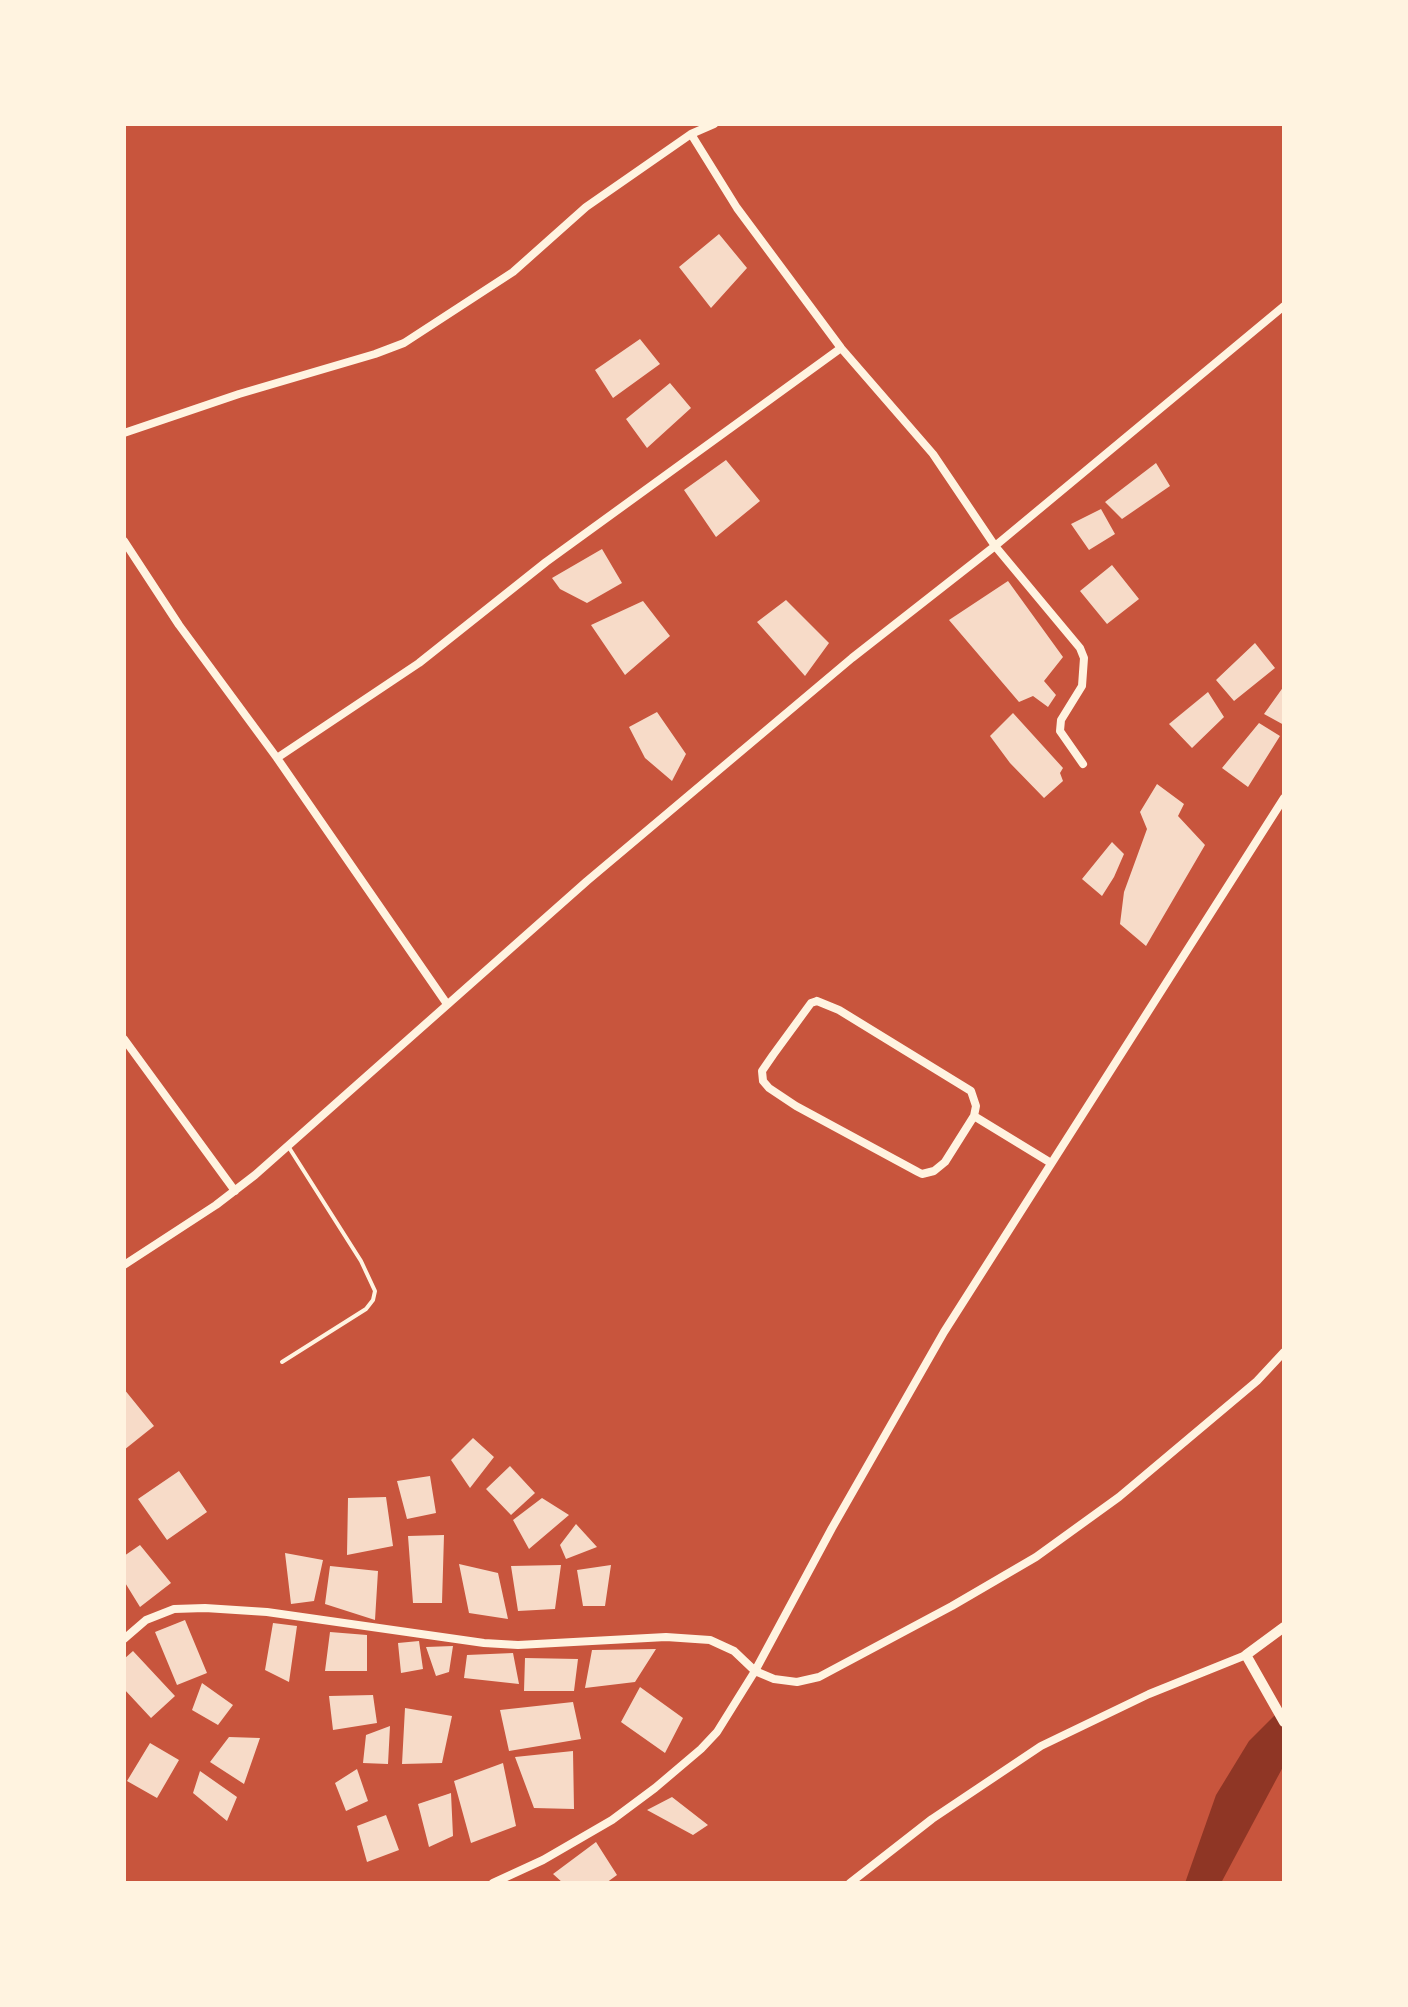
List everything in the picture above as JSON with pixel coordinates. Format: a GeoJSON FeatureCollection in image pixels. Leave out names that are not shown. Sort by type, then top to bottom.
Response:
{"type":"FeatureCollection","features":[{"type":"Feature","properties":{"kind":"street"},"geometry":{"type":"LineString","coordinates":[[124,433],[404,343],[513,272],[586,207],[691,134],[714,124]]}},
{"type":"Feature","properties":{"kind":"street"},"geometry":{"type":"LineString","coordinates":[[691,134],[737,208],[841,348],[933,454],[995,546],[1080,648],[1084,658],[1082,686],[1061,720],[1060,731],[1083,764]]}},
{"type":"Feature","properties":{"kind":"street"},"geometry":{"type":"LineString","coordinates":[[124,1265],[235,1191],[587,881],[852,658],[995,546],[1284,306]]}},
{"type":"Feature","properties":{"kind":"street"},"geometry":{"type":"LineString","coordinates":[[277,758],[419,663],[546,562],[841,348]]}},
{"type":"Feature","properties":{"kind":"street"},"geometry":{"type":"LineString","coordinates":[[124,541],[179,625],[277,758],[447,1004]]}},
{"type":"Feature","properties":{"kind":"street"},"geometry":{"type":"LineString","coordinates":[[493,1883],[543,1860],[612,1820],[655,1788],[717,1732],[755,1671],[944,1332],[1284,798]]}},
{"type":"Feature","properties":{"kind":"street"},"geometry":{"type":"LineString","coordinates":[[811,1003],[827,1003],[971,1091],[976,1106],[974,1116],[945,1162],[934,1171],[922,1174],[796,1106],[769,1088],[763,1081],[762,1071],[811,1003]]}},
{"type":"Feature","properties":{"kind":"street"},"geometry":{"type":"LineString","coordinates":[[124,1039],[235,1191]]}},
{"type":"Feature","properties":{"kind":"street"},"geometry":{"type":"LineString","coordinates":[[974,1116],[1051,1163]]}},
{"type":"Feature","properties":{"kind":"street"},"geometry":{"type":"LineString","coordinates":[[124,1639],[146,1620],[174,1609],[205,1608],[267,1612],[484,1643],[518,1645],[666,1637],[710,1640],[734,1651],[755,1671],[774,1679],[797,1682],[819,1677],[998,1580],[1119,1497],[1222,1412],[1284,1352]]}},
{"type":"Feature","properties":{"kind":"street"},"geometry":{"type":"LineString","coordinates":[[850,1883],[932,1819],[1041,1746],[1149,1694],[1246,1655],[1284,1627]]}},
{"type":"Feature","properties":{"kind":"street"},"geometry":{"type":"LineString","coordinates":[[1246,1655],[1284,1722]]}},
{"type":"Feature","properties":{"kind":"lane"},"geometry":{"type":"LineString","coordinates":[[282,1362],[366,1309],[375,1291],[361,1261],[288,1146]]}},
{"type":"Feature","properties":{"kind":"shaded area"},"geometry":{"type":"Polygon","coordinates":[[[1284,1706],[1284,1765],[1221,1883],[1185,1883],[1216,1795],[1249,1741],[1284,1706]]]}},
{"type":"Feature","properties":{"kind":"building"},"geometry":{"type":"Polygon","coordinates":[[[719,234],[747,268],[711,308],[679,267],[719,234]]]}},
{"type":"Feature","properties":{"kind":"building"},"geometry":{"type":"Polygon","coordinates":[[[640,339],[660,364],[613,398],[595,370],[640,339]]]}},
{"type":"Feature","properties":{"kind":"building"},"geometry":{"type":"Polygon","coordinates":[[[670,383],[691,408],[647,448],[626,419],[670,383]]]}},
{"type":"Feature","properties":{"kind":"building"},"geometry":{"type":"Polygon","coordinates":[[[726,460],[760,501],[716,537],[684,490],[726,460]]]}},
{"type":"Feature","properties":{"kind":"building"},"geometry":{"type":"Polygon","coordinates":[[[1156,463],[1170,486],[1122,519],[1105,502],[1156,463]]]}},
{"type":"Feature","properties":{"kind":"building"},"geometry":{"type":"Polygon","coordinates":[[[1101,509],[1115,534],[1089,550],[1071,524],[1101,509]]]}},
{"type":"Feature","properties":{"kind":"building"},"geometry":{"type":"Polygon","coordinates":[[[602,549],[622,583],[587,603],[560,589],[552,578],[602,549]]]}},
{"type":"Feature","properties":{"kind":"building"},"geometry":{"type":"Polygon","coordinates":[[[1112,565],[1139,599],[1107,624],[1080,591],[1112,565]]]}},
{"type":"Feature","properties":{"kind":"building"},"geometry":{"type":"Polygon","coordinates":[[[1008,581],[1063,657],[1044,681],[1056,695],[1048,707],[1033,696],[1019,702],[949,620],[1008,581]]]}},
{"type":"Feature","properties":{"kind":"building"},"geometry":{"type":"Polygon","coordinates":[[[786,600],[829,643],[805,676],[757,622],[786,600]]]}},
{"type":"Feature","properties":{"kind":"building"},"geometry":{"type":"Polygon","coordinates":[[[643,601],[670,636],[625,675],[591,625],[643,601]]]}},
{"type":"Feature","properties":{"kind":"building"},"geometry":{"type":"Polygon","coordinates":[[[1255,643],[1275,668],[1234,701],[1216,680],[1255,643]]]}},
{"type":"Feature","properties":{"kind":"building"},"geometry":{"type":"Polygon","coordinates":[[[1284,686],[1284,725],[1264,714],[1284,686]]]}},
{"type":"Feature","properties":{"kind":"building"},"geometry":{"type":"Polygon","coordinates":[[[1208,692],[1224,717],[1192,748],[1169,724],[1208,692]]]}},
{"type":"Feature","properties":{"kind":"building"},"geometry":{"type":"Polygon","coordinates":[[[657,712],[686,754],[672,781],[645,758],[629,727],[657,712]]]}},
{"type":"Feature","properties":{"kind":"building"},"geometry":{"type":"Polygon","coordinates":[[[1013,713],[1063,768],[1060,773],[1063,781],[1044,798],[1010,763],[990,736],[1013,713]]]}},
{"type":"Feature","properties":{"kind":"building"},"geometry":{"type":"Polygon","coordinates":[[[1259,723],[1280,736],[1248,787],[1222,768],[1259,723]]]}},
{"type":"Feature","properties":{"kind":"building"},"geometry":{"type":"Polygon","coordinates":[[[1157,784],[1184,804],[1178,816],[1205,845],[1146,946],[1120,924],[1124,892],[1147,829],[1140,812],[1157,784]]]}},
{"type":"Feature","properties":{"kind":"building"},"geometry":{"type":"Polygon","coordinates":[[[1112,842],[1124,854],[1102,896],[1082,879],[1112,842]]]}},
{"type":"Feature","properties":{"kind":"building"},"geometry":{"type":"Polygon","coordinates":[[[124,1389],[154,1426],[124,1450],[124,1389]]]}},
{"type":"Feature","properties":{"kind":"building"},"geometry":{"type":"Polygon","coordinates":[[[473,1438],[494,1457],[470,1488],[451,1460],[473,1438]]]}},
{"type":"Feature","properties":{"kind":"building"},"geometry":{"type":"Polygon","coordinates":[[[510,1466],[535,1493],[511,1515],[486,1489],[510,1466]]]}},
{"type":"Feature","properties":{"kind":"building"},"geometry":{"type":"Polygon","coordinates":[[[179,1471],[207,1512],[167,1540],[138,1499],[179,1471]]]}},
{"type":"Feature","properties":{"kind":"building"},"geometry":{"type":"Polygon","coordinates":[[[430,1476],[436,1513],[407,1519],[397,1481],[430,1476]]]}},
{"type":"Feature","properties":{"kind":"building"},"geometry":{"type":"Polygon","coordinates":[[[386,1497],[393,1546],[347,1555],[348,1498],[386,1497]]]}},
{"type":"Feature","properties":{"kind":"building"},"geometry":{"type":"Polygon","coordinates":[[[542,1498],[569,1515],[529,1549],[513,1520],[542,1498]]]}},
{"type":"Feature","properties":{"kind":"building"},"geometry":{"type":"Polygon","coordinates":[[[576,1524],[597,1547],[566,1559],[560,1545],[576,1524]]]}},
{"type":"Feature","properties":{"kind":"building"},"geometry":{"type":"Polygon","coordinates":[[[444,1535],[442,1603],[413,1603],[408,1536],[444,1535]]]}},
{"type":"Feature","properties":{"kind":"building"},"geometry":{"type":"Polygon","coordinates":[[[140,1545],[171,1583],[140,1607],[124,1581],[124,1556],[140,1545]]]}},
{"type":"Feature","properties":{"kind":"building"},"geometry":{"type":"Polygon","coordinates":[[[285,1553],[323,1560],[314,1601],[291,1604],[285,1553]]]}},
{"type":"Feature","properties":{"kind":"building"},"geometry":{"type":"Polygon","coordinates":[[[459,1564],[498,1573],[508,1619],[469,1613],[459,1564]]]}},
{"type":"Feature","properties":{"kind":"building"},"geometry":{"type":"Polygon","coordinates":[[[561,1565],[555,1609],[518,1611],[511,1566],[561,1565]]]}},
{"type":"Feature","properties":{"kind":"building"},"geometry":{"type":"Polygon","coordinates":[[[611,1565],[605,1606],[583,1606],[577,1570],[611,1565]]]}},
{"type":"Feature","properties":{"kind":"building"},"geometry":{"type":"Polygon","coordinates":[[[330,1566],[378,1571],[375,1620],[325,1604],[330,1566]]]}},
{"type":"Feature","properties":{"kind":"building"},"geometry":{"type":"Polygon","coordinates":[[[185,1620],[207,1673],[177,1685],[155,1632],[185,1620]]]}},
{"type":"Feature","properties":{"kind":"building"},"geometry":{"type":"Polygon","coordinates":[[[273,1623],[297,1626],[289,1682],[265,1670],[273,1623]]]}},
{"type":"Feature","properties":{"kind":"building"},"geometry":{"type":"Polygon","coordinates":[[[330,1632],[367,1635],[367,1671],[325,1671],[330,1632]]]}},
{"type":"Feature","properties":{"kind":"building"},"geometry":{"type":"Polygon","coordinates":[[[419,1641],[423,1669],[401,1673],[398,1643],[419,1641]]]}},
{"type":"Feature","properties":{"kind":"building"},"geometry":{"type":"Polygon","coordinates":[[[453,1646],[449,1672],[436,1676],[426,1647],[453,1646]]]}},
{"type":"Feature","properties":{"kind":"building"},"geometry":{"type":"Polygon","coordinates":[[[656,1649],[635,1682],[585,1688],[592,1650],[656,1649]]]}},
{"type":"Feature","properties":{"kind":"building"},"geometry":{"type":"Polygon","coordinates":[[[133,1651],[175,1696],[151,1718],[124,1689],[124,1659],[133,1651]]]}},
{"type":"Feature","properties":{"kind":"building"},"geometry":{"type":"Polygon","coordinates":[[[513,1653],[519,1684],[464,1678],[467,1655],[513,1653]]]}},
{"type":"Feature","properties":{"kind":"building"},"geometry":{"type":"Polygon","coordinates":[[[525,1658],[578,1659],[574,1691],[524,1691],[525,1658]]]}},
{"type":"Feature","properties":{"kind":"building"},"geometry":{"type":"Polygon","coordinates":[[[202,1683],[233,1705],[218,1725],[192,1710],[202,1683]]]}},
{"type":"Feature","properties":{"kind":"building"},"geometry":{"type":"Polygon","coordinates":[[[640,1687],[683,1718],[665,1753],[621,1722],[640,1687]]]}},
{"type":"Feature","properties":{"kind":"building"},"geometry":{"type":"Polygon","coordinates":[[[373,1695],[377,1723],[333,1730],[329,1696],[373,1695]]]}},
{"type":"Feature","properties":{"kind":"building"},"geometry":{"type":"Polygon","coordinates":[[[573,1702],[581,1739],[509,1751],[500,1710],[573,1702]]]}},
{"type":"Feature","properties":{"kind":"building"},"geometry":{"type":"Polygon","coordinates":[[[405,1708],[452,1716],[442,1763],[402,1764],[405,1708]]]}},
{"type":"Feature","properties":{"kind":"building"},"geometry":{"type":"Polygon","coordinates":[[[390,1726],[388,1764],[363,1763],[366,1735],[390,1726]]]}},
{"type":"Feature","properties":{"kind":"building"},"geometry":{"type":"Polygon","coordinates":[[[229,1737],[260,1738],[244,1784],[210,1762],[229,1737]]]}},
{"type":"Feature","properties":{"kind":"building"},"geometry":{"type":"Polygon","coordinates":[[[150,1743],[179,1760],[157,1798],[127,1781],[150,1743]]]}},
{"type":"Feature","properties":{"kind":"building"},"geometry":{"type":"Polygon","coordinates":[[[573,1751],[574,1809],[534,1808],[515,1757],[573,1751]]]}},
{"type":"Feature","properties":{"kind":"building"},"geometry":{"type":"Polygon","coordinates":[[[503,1763],[516,1826],[471,1843],[454,1781],[503,1763]]]}},
{"type":"Feature","properties":{"kind":"building"},"geometry":{"type":"Polygon","coordinates":[[[357,1769],[368,1801],[346,1811],[335,1783],[357,1769]]]}},
{"type":"Feature","properties":{"kind":"building"},"geometry":{"type":"Polygon","coordinates":[[[200,1771],[237,1797],[227,1821],[193,1793],[200,1771]]]}},
{"type":"Feature","properties":{"kind":"building"},"geometry":{"type":"Polygon","coordinates":[[[451,1793],[453,1836],[429,1847],[418,1804],[451,1793]]]}},
{"type":"Feature","properties":{"kind":"building"},"geometry":{"type":"Polygon","coordinates":[[[672,1797],[708,1825],[693,1835],[647,1810],[672,1797]]]}},
{"type":"Feature","properties":{"kind":"building"},"geometry":{"type":"Polygon","coordinates":[[[386,1815],[399,1850],[367,1862],[357,1826],[386,1815]]]}},
{"type":"Feature","properties":{"kind":"building"},"geometry":{"type":"Polygon","coordinates":[[[596,1842],[617,1875],[606,1883],[563,1883],[553,1874],[596,1842]]]}}]}
